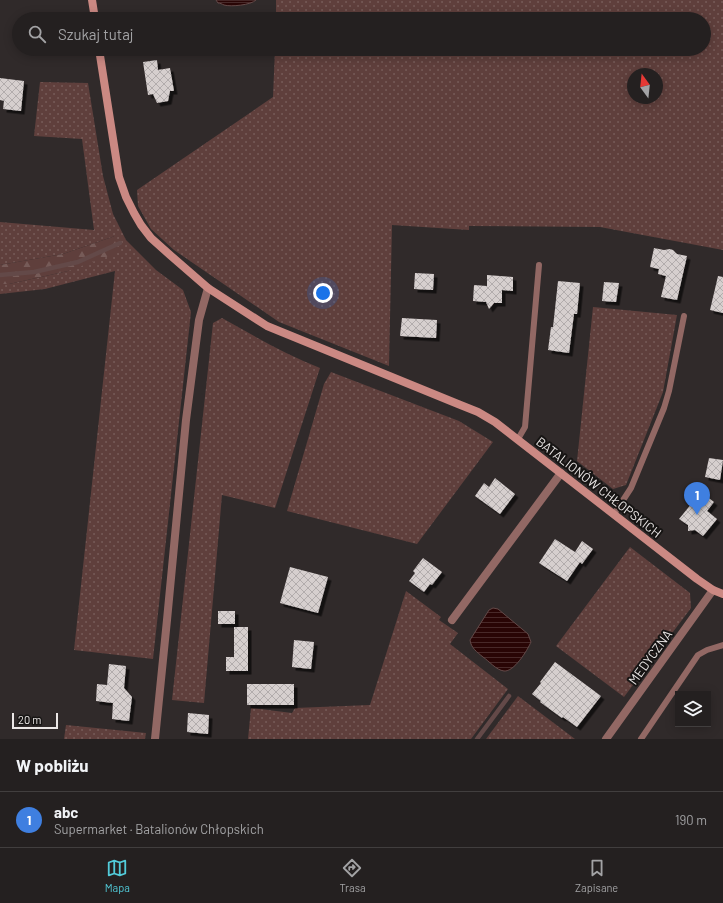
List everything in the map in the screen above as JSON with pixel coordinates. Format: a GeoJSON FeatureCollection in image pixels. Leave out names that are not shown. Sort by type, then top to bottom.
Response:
{"type":"FeatureCollection","features":[{"type":"Feature","properties":{"kind":"street"},"geometry":{"type":"LineString","coordinates":[[92,0],[94,12]]}},
{"type":"Feature","properties":{"kind":"street","name":"BATALIONÓW CHŁOPSKICH"},"geometry":{"type":"LineString","coordinates":[[100,56],[119,177],[126,197],[141,225],[152,238],[208,288],[267,326],[478,412],[495,422],[697,579],[723,594]]}},
{"type":"Feature","properties":{"kind":"street"},"geometry":{"type":"LineString","coordinates":[[155,739],[168,620],[186,420],[200,320],[208,288]]}},
{"type":"Feature","properties":{"kind":"street"},"geometry":{"type":"LineString","coordinates":[[452,620],[561,473]]}},
{"type":"Feature","properties":{"kind":"street","name":"MEDYCZNA"},"geometry":{"type":"LineString","coordinates":[[606,739],[714,590]]}},
{"type":"Feature","properties":{"kind":"lane"},"geometry":{"type":"LineString","coordinates":[[518,439],[525,427],[539,265]]}},
{"type":"Feature","properties":{"kind":"lane"},"geometry":{"type":"LineString","coordinates":[[614,514],[631,488],[664,408],[669,391],[684,316]]}},
{"type":"Feature","properties":{"kind":"lane"},"geometry":{"type":"LineString","coordinates":[[641,739],[698,655],[707,650],[723,646]]}},
{"type":"Feature","properties":{"kind":"green space"},"geometry":{"type":"Polygon","coordinates":[[[276,0],[723,0],[723,250],[600,227],[469,226],[469,230],[392,225],[389,366],[279,322],[174,250],[151,229],[138,206],[137,190],[273,97],[275,56],[711,56],[711,12],[276,12],[276,0]]]}},
{"type":"Feature","properties":{"kind":"green space"},"geometry":{"type":"Polygon","coordinates":[[[40,82],[88,83],[103,176],[113,214],[126,240],[156,270],[183,290],[191,312],[153,659],[74,650],[115,271],[45,289],[0,294],[0,284],[9,284],[68,271],[115,236],[63,254],[0,265],[0,222],[94,230],[82,139],[34,136],[40,82]]]}},
{"type":"Feature","properties":{"kind":"green space"},"geometry":{"type":"Polygon","coordinates":[[[115,236],[117,253],[68,271],[9,284],[0,284],[0,265],[63,254],[115,236]]]}},
{"type":"Feature","properties":{"kind":"green space"},"geometry":{"type":"Polygon","coordinates":[[[593,307],[677,315],[663,392],[626,485],[613,489],[577,461],[593,307]]]}},
{"type":"Feature","properties":{"kind":"green space"},"geometry":{"type":"Polygon","coordinates":[[[222,318],[282,351],[320,368],[275,508],[222,495],[204,703],[172,700],[213,323],[222,318]]]}},
{"type":"Feature","properties":{"kind":"green space"},"geometry":{"type":"Polygon","coordinates":[[[331,372],[459,421],[493,442],[417,544],[287,511],[324,384],[331,372]]]}},
{"type":"Feature","properties":{"kind":"green space"},"geometry":{"type":"Polygon","coordinates":[[[630,547],[690,593],[691,608],[624,697],[556,646],[630,547]]]}},
{"type":"Feature","properties":{"kind":"green space"},"geometry":{"type":"Polygon","coordinates":[[[406,591],[441,617],[439,620],[458,633],[450,644],[508,689],[471,739],[248,739],[251,708],[292,713],[295,708],[370,705],[406,591]]]}},
{"type":"Feature","properties":{"kind":"green space"},"geometry":{"type":"Polygon","coordinates":[[[518,696],[575,739],[486,739],[518,696]]]}},
{"type":"Feature","properties":{"kind":"green space"},"geometry":{"type":"Polygon","coordinates":[[[66,725],[146,733],[145,739],[64,739],[66,725]]]}},
{"type":"Feature","properties":{"kind":"shaded area"},"geometry":{"type":"Polygon","coordinates":[[[216,0],[256,0],[246,4],[231,6],[218,3],[216,0]]]}},
{"type":"Feature","properties":{"kind":"shaded area"},"geometry":{"type":"Polygon","coordinates":[[[493,608],[498,609],[528,634],[531,642],[516,665],[504,671],[495,667],[477,652],[473,648],[470,640],[489,610],[493,608]]]}},
{"type":"Feature","properties":{"kind":"building"},"geometry":{"type":"Polygon","coordinates":[[[157,60],[158,70],[170,68],[174,91],[170,91],[168,101],[157,103],[153,94],[148,95],[143,62],[157,60]]]}},
{"type":"Feature","properties":{"kind":"building"},"geometry":{"type":"Polygon","coordinates":[[[0,78],[24,81],[21,111],[3,109],[4,101],[0,100],[0,78]]]}},
{"type":"Feature","properties":{"kind":"building"},"geometry":{"type":"Polygon","coordinates":[[[654,248],[664,250],[670,249],[677,254],[687,256],[677,300],[661,297],[666,276],[658,274],[659,269],[650,267],[654,248]]]}},
{"type":"Feature","properties":{"kind":"building"},"geometry":{"type":"Polygon","coordinates":[[[415,273],[434,274],[433,290],[414,289],[415,273]]]}},
{"type":"Feature","properties":{"kind":"building"},"geometry":{"type":"Polygon","coordinates":[[[487,275],[513,277],[513,291],[502,290],[502,303],[494,303],[489,309],[486,302],[473,301],[474,285],[487,286],[487,275]]]}},
{"type":"Feature","properties":{"kind":"building"},"geometry":{"type":"Polygon","coordinates":[[[718,276],[723,277],[723,313],[710,310],[718,276]]]}},
{"type":"Feature","properties":{"kind":"building"},"geometry":{"type":"Polygon","coordinates":[[[558,281],[580,283],[577,314],[574,314],[569,353],[548,350],[551,327],[553,327],[558,281]]]}},
{"type":"Feature","properties":{"kind":"building"},"geometry":{"type":"Polygon","coordinates":[[[604,282],[619,283],[616,302],[602,301],[604,282]]]}},
{"type":"Feature","properties":{"kind":"building"},"geometry":{"type":"Polygon","coordinates":[[[402,318],[437,320],[436,338],[400,336],[402,318]]]}},
{"type":"Feature","properties":{"kind":"building"},"geometry":{"type":"Polygon","coordinates":[[[709,458],[723,460],[720,480],[705,477],[709,458]]]}},
{"type":"Feature","properties":{"kind":"building"},"geometry":{"type":"Polygon","coordinates":[[[495,478],[515,494],[500,514],[475,496],[484,483],[489,487],[495,478]]]}},
{"type":"Feature","properties":{"kind":"building"},"geometry":{"type":"Polygon","coordinates":[[[701,492],[714,502],[707,511],[717,519],[703,536],[695,530],[688,531],[688,525],[679,519],[701,492]]]}},
{"type":"Feature","properties":{"kind":"building"},"geometry":{"type":"Polygon","coordinates":[[[555,539],[575,552],[582,541],[593,549],[582,564],[580,562],[567,581],[539,563],[555,539]]]}},
{"type":"Feature","properties":{"kind":"building"},"geometry":{"type":"Polygon","coordinates":[[[423,558],[442,572],[432,585],[430,584],[424,592],[409,581],[415,573],[413,571],[423,558]]]}},
{"type":"Feature","properties":{"kind":"building"},"geometry":{"type":"Polygon","coordinates":[[[290,567],[328,577],[318,613],[280,603],[290,567]]]}},
{"type":"Feature","properties":{"kind":"building"},"geometry":{"type":"Polygon","coordinates":[[[218,611],[235,611],[235,624],[218,624],[218,611]]]}},
{"type":"Feature","properties":{"kind":"building"},"geometry":{"type":"Polygon","coordinates":[[[234,627],[248,627],[248,671],[226,671],[226,657],[234,657],[234,627]]]}},
{"type":"Feature","properties":{"kind":"building"},"geometry":{"type":"Polygon","coordinates":[[[294,640],[314,642],[311,669],[292,667],[294,640]]]}},
{"type":"Feature","properties":{"kind":"building"},"geometry":{"type":"Polygon","coordinates":[[[555,662],[601,696],[577,727],[540,702],[541,701],[532,694],[555,662]]]}},
{"type":"Feature","properties":{"kind":"building"},"geometry":{"type":"Polygon","coordinates":[[[109,664],[126,666],[124,688],[132,697],[129,721],[112,719],[113,703],[96,701],[97,684],[107,685],[109,664]]]}},
{"type":"Feature","properties":{"kind":"building"},"geometry":{"type":"Polygon","coordinates":[[[247,684],[294,684],[294,705],[247,705],[247,684]]]}},
{"type":"Feature","properties":{"kind":"building"},"geometry":{"type":"Polygon","coordinates":[[[188,713],[209,715],[208,734],[187,732],[188,713]]]}},
{"type":"Feature","properties":{"kind":"waterway"},"geometry":{"type":"LineString","coordinates":[[0,275],[34,272],[78,262],[120,243]]}},
{"type":"Feature","properties":{"kind":"waterway"},"geometry":{"type":"LineString","coordinates":[[477,739],[509,696]]}},
{"type":"Feature","properties":{"kind":"place","name":"abc"},"geometry":{"type":"Point","coordinates":[697,515]}}]}
